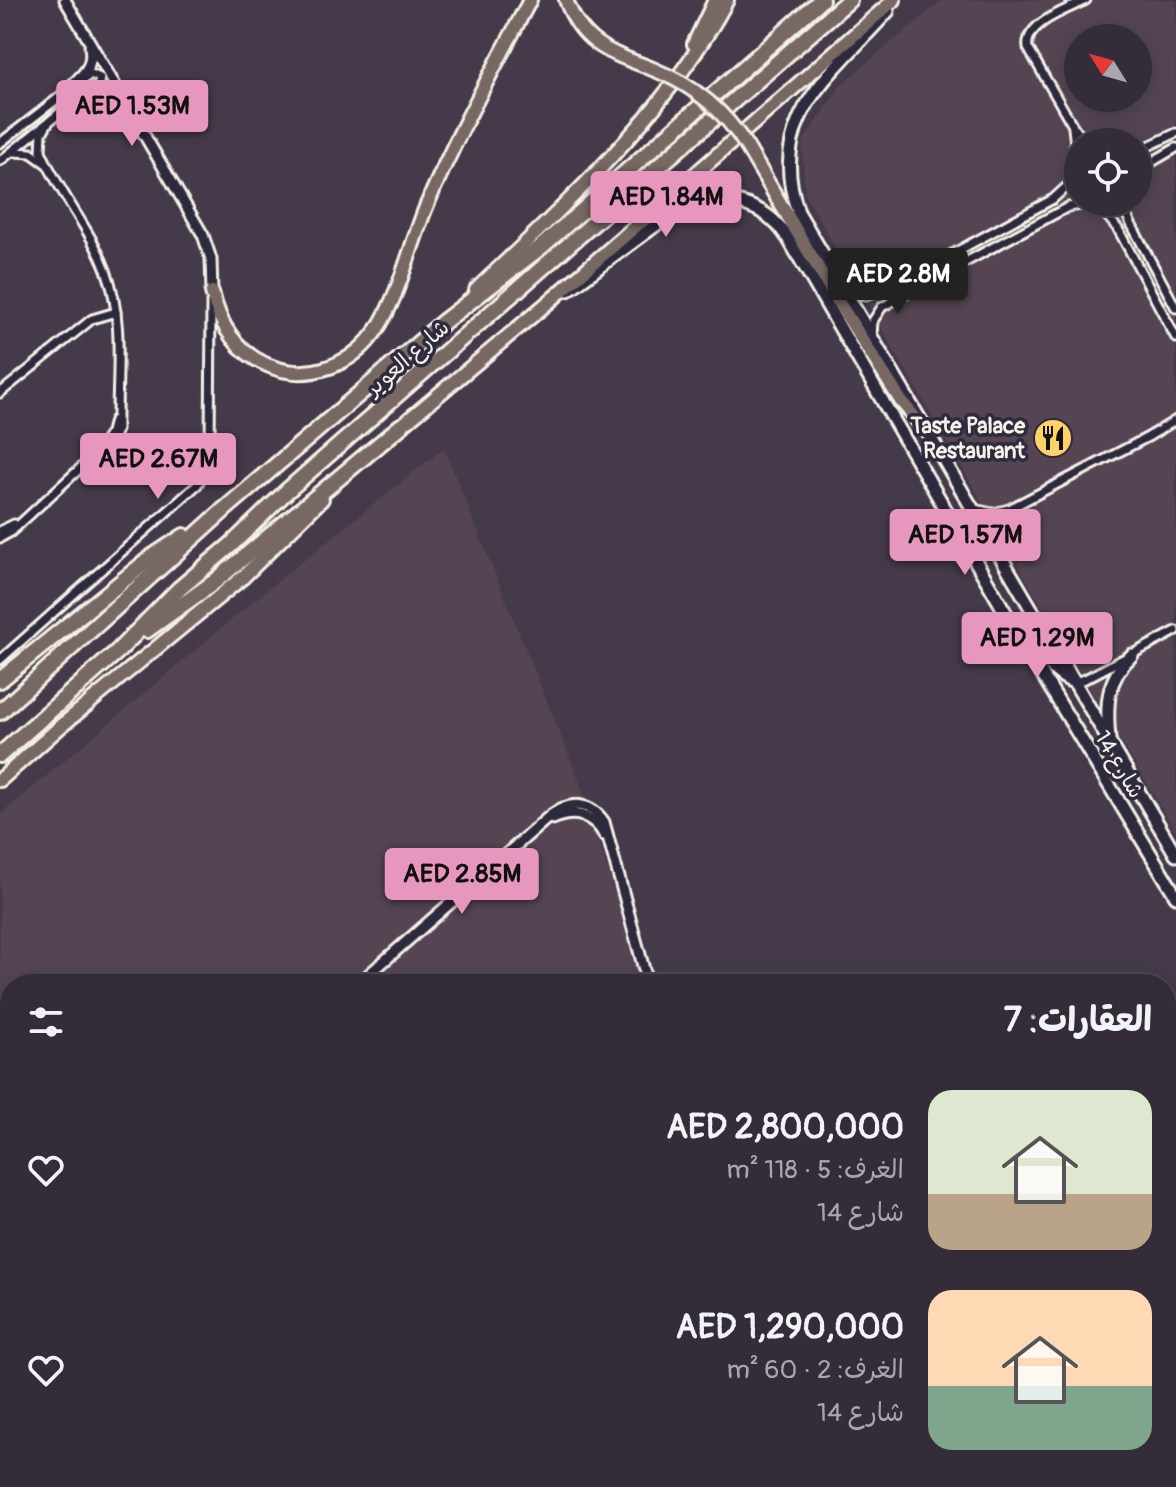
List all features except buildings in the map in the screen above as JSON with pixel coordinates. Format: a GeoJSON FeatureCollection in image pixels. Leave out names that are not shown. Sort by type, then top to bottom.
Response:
{"type":"FeatureCollection","features":[{"type":"Feature","properties":{"kind":"highway","name":"شارع العوير"},"geometry":{"type":"LineString","coordinates":[[0,712],[225,509],[442,323],[541,247],[821,0]]}},
{"type":"Feature","properties":{"kind":"highway","name":"شارع العوير"},"geometry":{"type":"LineString","coordinates":[[0,755],[118,651],[179,589],[288,490],[849,0]]}},
{"type":"Feature","properties":{"kind":"highway"},"geometry":{"type":"LineString","coordinates":[[118,651],[213,583],[401,426]]}},
{"type":"Feature","properties":{"kind":"highway"},"geometry":{"type":"LineString","coordinates":[[0,680],[152,557],[225,509]]}},
{"type":"Feature","properties":{"kind":"main road"},"geometry":{"type":"LineString","coordinates":[[212,292],[217,313],[229,334],[248,354],[273,367],[300,372],[318,371],[337,364],[365,344],[385,314],[425,209],[459,135],[530,0]]}},
{"type":"Feature","properties":{"kind":"main road"},"geometry":{"type":"LineString","coordinates":[[566,0],[579,26],[597,46],[677,80],[708,100],[733,127],[847,316],[901,401],[922,426]]}},
{"type":"Feature","properties":{"kind":"main road"},"geometry":{"type":"LineString","coordinates":[[682,71],[715,0]]}},
{"type":"Feature","properties":{"kind":"main road"},"geometry":{"type":"LineString","coordinates":[[442,323],[576,195],[626,141],[682,71],[727,0]]}},
{"type":"Feature","properties":{"kind":"main road"},"geometry":{"type":"LineString","coordinates":[[0,780],[243,577],[401,426],[557,295],[896,0]]}},
{"type":"Feature","properties":{"kind":"main road","name":"شارع 14"},"geometry":{"type":"LineString","coordinates":[[896,0],[817,89],[796,122],[790,147],[790,187],[798,212],[1176,855]]}},
{"type":"Feature","properties":{"kind":"main road","name":"شارع 14"},"geometry":{"type":"LineString","coordinates":[[557,295],[594,273],[672,213],[697,202],[725,200],[750,205],[772,218],[788,238],[1019,636],[1176,896]]}},
{"type":"Feature","properties":{"kind":"main road"},"geometry":{"type":"LineString","coordinates":[[1019,636],[1032,643],[1053,671],[1074,682]]}},
{"type":"Feature","properties":{"kind":"main road"},"geometry":{"type":"LineString","coordinates":[[1110,743],[1108,695],[1114,677],[1132,655]]}},
{"type":"Feature","properties":{"kind":"street"},"geometry":{"type":"LineString","coordinates":[[0,660],[197,485],[207,467],[210,451],[211,259],[203,235],[65,0]]}},
{"type":"Feature","properties":{"kind":"street"},"geometry":{"type":"LineString","coordinates":[[1073,126],[1028,48],[1027,41],[1035,28],[1086,0]]}},
{"type":"Feature","properties":{"kind":"street"},"geometry":{"type":"LineString","coordinates":[[63,94],[89,66],[91,53],[88,39]]}},
{"type":"Feature","properties":{"kind":"street"},"geometry":{"type":"LineString","coordinates":[[0,143],[91,74],[100,78],[98,87],[65,108],[0,161]]}},
{"type":"Feature","properties":{"kind":"street"},"geometry":{"type":"LineString","coordinates":[[65,108],[99,93],[113,95],[125,102]]}},
{"type":"Feature","properties":{"kind":"street"},"geometry":{"type":"LineString","coordinates":[[0,538],[11,532],[115,438],[116,312],[111,284],[101,257],[48,166],[40,145],[48,123]]}},
{"type":"Feature","properties":{"kind":"street"},"geometry":{"type":"LineString","coordinates":[[1152,144],[1176,133]]}},
{"type":"Feature","properties":{"kind":"street"},"geometry":{"type":"LineString","coordinates":[[1152,162],[1176,148]]}},
{"type":"Feature","properties":{"kind":"street"},"geometry":{"type":"LineString","coordinates":[[11,152],[31,153],[48,166]]}},
{"type":"Feature","properties":{"kind":"street"},"geometry":{"type":"LineString","coordinates":[[843,288],[866,296],[899,283],[1053,199],[1064,187]]}},
{"type":"Feature","properties":{"kind":"street"},"geometry":{"type":"LineString","coordinates":[[872,338],[874,317],[882,307],[1064,209]]}},
{"type":"Feature","properties":{"kind":"street"},"geometry":{"type":"LineString","coordinates":[[1107,216],[1118,229],[1176,338]]}},
{"type":"Feature","properties":{"kind":"street"},"geometry":{"type":"LineString","coordinates":[[1128,216],[1176,308]]}},
{"type":"Feature","properties":{"kind":"street"},"geometry":{"type":"LineString","coordinates":[[892,302],[887,298],[889,292],[924,269]]}},
{"type":"Feature","properties":{"kind":"street"},"geometry":{"type":"LineString","coordinates":[[0,393],[92,319],[116,312]]}},
{"type":"Feature","properties":{"kind":"street"},"geometry":{"type":"LineString","coordinates":[[969,506],[987,513],[1009,509],[1176,420]]}},
{"type":"Feature","properties":{"kind":"street"},"geometry":{"type":"LineString","coordinates":[[0,531],[26,516]]}},
{"type":"Feature","properties":{"kind":"street"},"geometry":{"type":"LineString","coordinates":[[1074,682],[1176,631]]}},
{"type":"Feature","properties":{"kind":"street"},"geometry":{"type":"LineString","coordinates":[[369,974],[560,808],[568,805],[585,806],[600,815],[604,822],[645,974]]}},
{"type":"Feature","properties":{"kind":"shaded area"},"geometry":{"type":"Polygon","coordinates":[[[943,0],[1176,0],[1176,832],[1092,693],[805,195],[802,143],[843,83],[943,0]]]}},
{"type":"Feature","properties":{"kind":"shaded area"},"geometry":{"type":"Polygon","coordinates":[[[444,448],[579,780],[641,974],[0,974],[0,815],[268,589],[444,448]]]}},
{"type":"Feature","properties":{"kind":"place","name":"Taste Palace Restaurant"},"geometry":{"type":"Point","coordinates":[1053,438]}}]}
